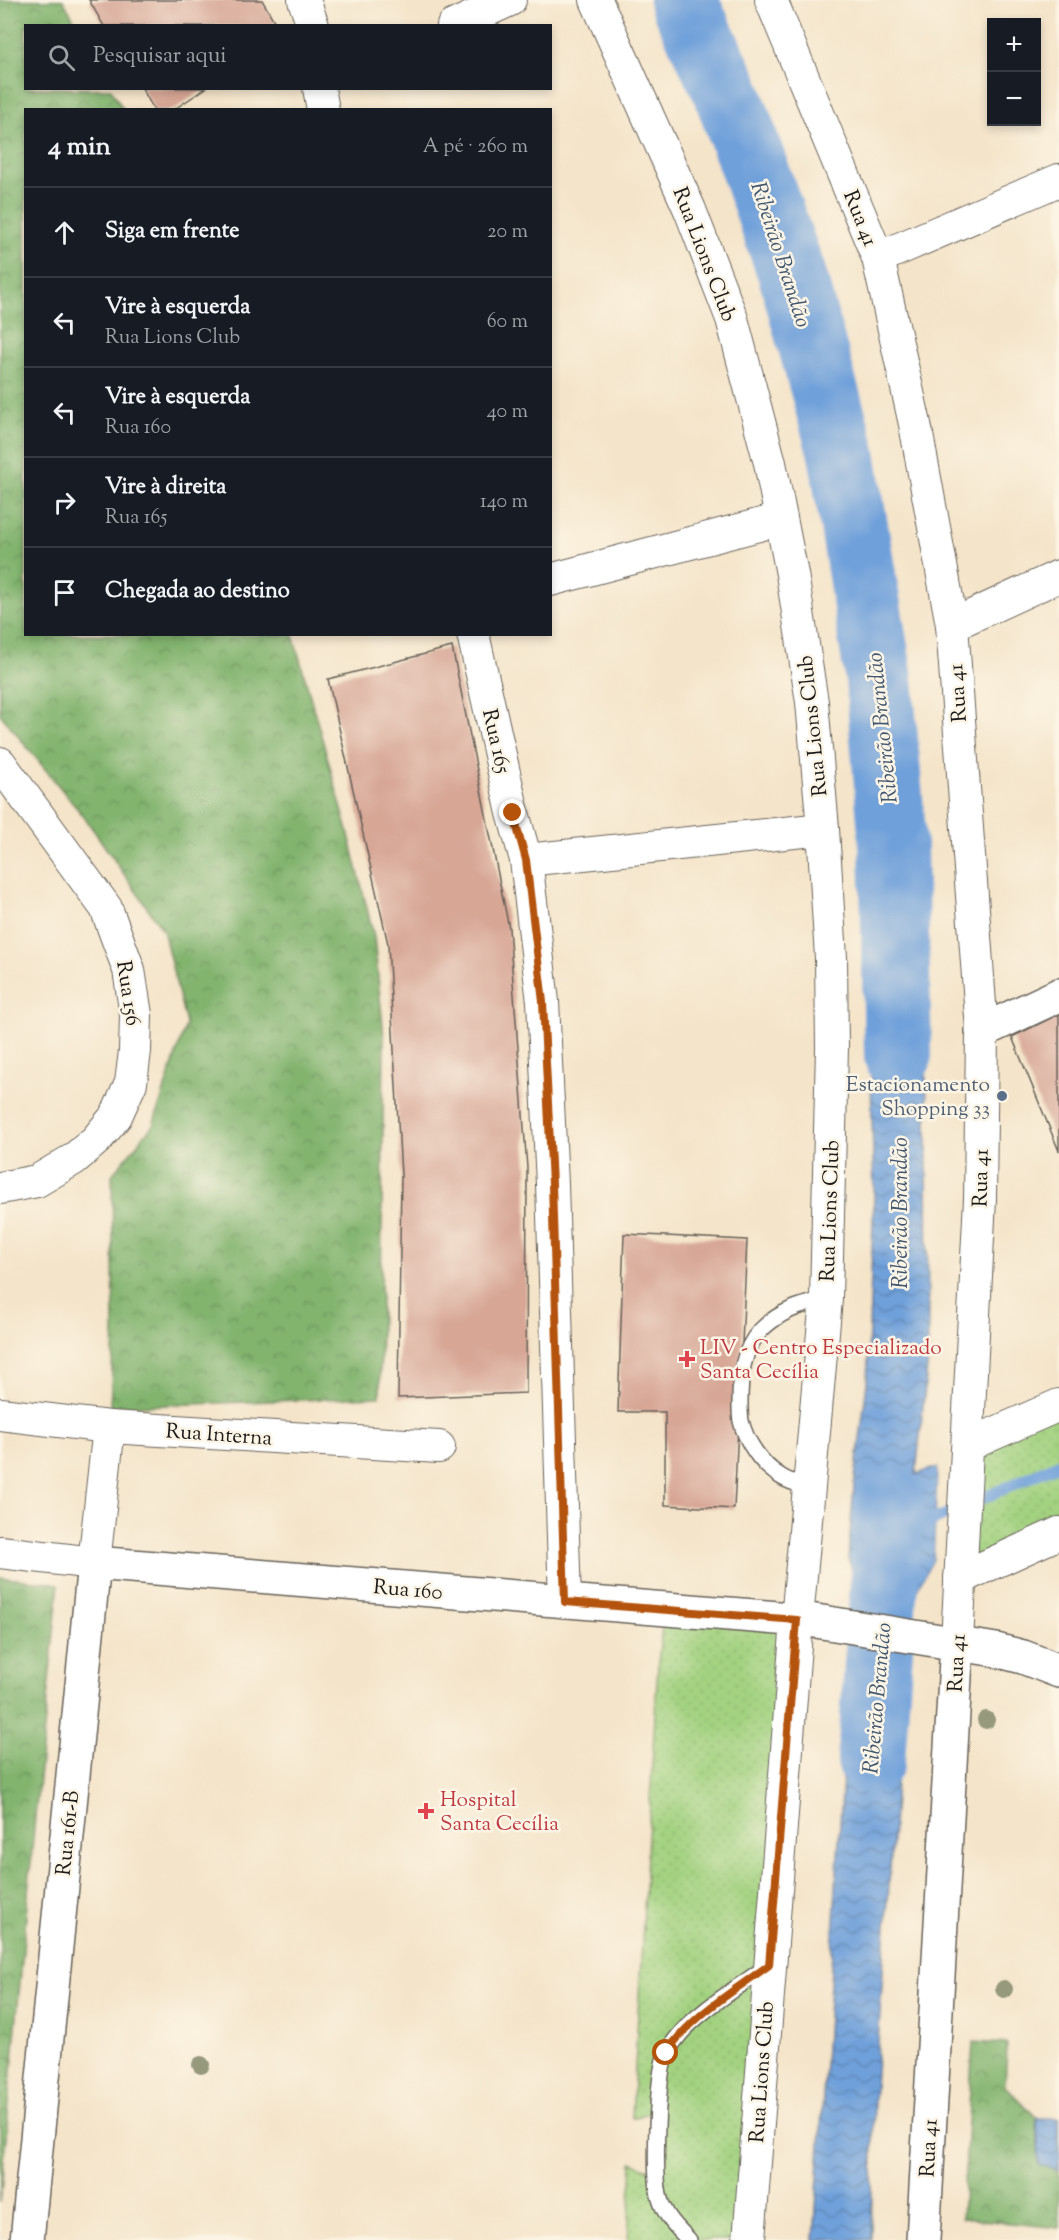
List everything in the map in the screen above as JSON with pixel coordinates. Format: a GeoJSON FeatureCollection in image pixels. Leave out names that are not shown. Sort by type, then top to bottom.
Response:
{"type":"FeatureCollection","features":[{"type":"Feature","properties":{"kind":"street"},"geometry":{"type":"LineString","coordinates":[[304,0],[312,24]]}},
{"type":"Feature","properties":{"kind":"street"},"geometry":{"type":"LineString","coordinates":[[457,24],[510,0]]}},
{"type":"Feature","properties":{"kind":"street","name":"Rua Lions Club"},"geometry":{"type":"LineString","coordinates":[[596,0],[690,210],[732,319],[770,463],[792,574],[812,702],[823,829],[831,958],[832,1047],[826,1299],[809,1488],[807,1621],[769,1965],[749,2240]]}},
{"type":"Feature","properties":{"kind":"street","name":"Rua 41"},"geometry":{"type":"LineString","coordinates":[[771,0],[878,258],[915,424],[952,625],[982,1031],[980,1199],[968,1451],[960,1578],[953,1638],[923,2240]]}},
{"type":"Feature","properties":{"kind":"street"},"geometry":{"type":"LineString","coordinates":[[319,90],[323,108]]}},
{"type":"Feature","properties":{"kind":"street"},"geometry":{"type":"LineString","coordinates":[[878,258],[1059,180]]}},
{"type":"Feature","properties":{"kind":"street"},"geometry":{"type":"LineString","coordinates":[[552,579],[781,519]]}},
{"type":"Feature","properties":{"kind":"street"},"geometry":{"type":"LineString","coordinates":[[952,625],[1059,576]]}},
{"type":"Feature","properties":{"kind":"street","name":"Rua 165"},"geometry":{"type":"LineString","coordinates":[[473,636],[513,813],[526,860],[543,1014],[552,1196],[565,1602]]}},
{"type":"Feature","properties":{"kind":"street","name":"Rua 156"},"geometry":{"type":"LineString","coordinates":[[0,763],[106,908],[129,970],[136,1015],[131,1083],[116,1116],[96,1140],[74,1159],[37,1181],[0,1188]]}},
{"type":"Feature","properties":{"kind":"street"},"geometry":{"type":"LineString","coordinates":[[526,860],[823,829]]}},
{"type":"Feature","properties":{"kind":"street"},"geometry":{"type":"LineString","coordinates":[[982,1031],[1059,995]]}},
{"type":"Feature","properties":{"kind":"street"},"geometry":{"type":"LineString","coordinates":[[968,1451],[1059,1405]]}},
{"type":"Feature","properties":{"kind":"street","name":"Rua Interna"},"geometry":{"type":"LineString","coordinates":[[0,1414],[109,1427],[439,1447]]}},
{"type":"Feature","properties":{"kind":"street","name":"Rua 161-B"},"geometry":{"type":"LineString","coordinates":[[27,2240],[109,1427]]}},
{"type":"Feature","properties":{"kind":"street"},"geometry":{"type":"LineString","coordinates":[[960,1578],[1059,1533]]}},
{"type":"Feature","properties":{"kind":"street","name":"Rua 160"},"geometry":{"type":"LineString","coordinates":[[0,1552],[94,1563],[807,1621],[953,1638],[1023,1657],[1059,1671]]}},
{"type":"Feature","properties":{"kind":"lane"},"geometry":{"type":"LineString","coordinates":[[809,1488],[780,1476],[762,1461],[748,1441],[740,1420],[740,1375],[746,1353],[760,1332],[780,1315],[798,1305],[826,1299]]}},
{"type":"Feature","properties":{"kind":"lane"},"geometry":{"type":"LineString","coordinates":[[689,2240],[666,2214],[660,2198],[657,2179],[660,2083],[666,2053],[678,2036],[697,2018],[769,1965]]}},
{"type":"Feature","properties":{"kind":"green space"},"geometry":{"type":"Polygon","coordinates":[[[0,0],[63,0],[76,24],[24,24],[24,90],[112,90],[122,108],[24,108],[24,636],[293,636],[348,831],[374,937],[384,1037],[380,1397],[110,1407],[114,1332],[112,1175],[153,1125],[186,1024],[163,930],[85,818],[0,714],[0,0]]]}},
{"type":"Feature","properties":{"kind":"green space"},"geometry":{"type":"Polygon","coordinates":[[[1059,1405],[1059,1533],[960,1578],[968,1457],[1059,1405]]]}},
{"type":"Feature","properties":{"kind":"green space"},"geometry":{"type":"Polygon","coordinates":[[[0,1577],[59,1584],[0,2203],[0,1577]]]}},
{"type":"Feature","properties":{"kind":"green space"},"geometry":{"type":"Polygon","coordinates":[[[664,1608],[797,1620],[749,2240],[628,2240],[632,2162],[655,2172],[657,2111],[632,2118],[658,1663],[664,1608]]]}},
{"type":"Feature","properties":{"kind":"green space"},"geometry":{"type":"Polygon","coordinates":[[[973,2042],[1007,2044],[1005,2086],[1037,2118],[1039,2164],[1059,2170],[1059,2228],[962,2218],[973,2042]]]}},
{"type":"Feature","properties":{"kind":"water"},"geometry":{"type":"Polygon","coordinates":[[[922,962],[927,1102],[928,1358],[916,1474],[938,1467],[934,1559],[916,1593],[859,1591],[848,1558],[854,1486],[867,1383],[874,1194],[868,966],[922,962]]]}},
{"type":"Feature","properties":{"kind":"water"},"geometry":{"type":"Polygon","coordinates":[[[850,1663],[904,1668],[874,2101],[871,2240],[814,2240],[850,1663]]]}},
{"type":"Feature","properties":{"kind":"water"},"geometry":{"type":"Polygon","coordinates":[[[1037,2118],[1059,2118],[1059,2170],[1039,2165],[1037,2118]]]}},
{"type":"Feature","properties":{"kind":"pier"},"geometry":{"type":"Polygon","coordinates":[[[941,1466],[937,1559],[918,1595],[858,1593],[856,1591],[916,1593],[934,1559],[938,1467],[941,1466]]]}},
{"type":"Feature","properties":{"kind":"building"},"geometry":{"type":"Polygon","coordinates":[[[89,0],[262,0],[276,24],[103,24],[89,0]]]}},
{"type":"Feature","properties":{"kind":"building"},"geometry":{"type":"Polygon","coordinates":[[[143,90],[203,90],[176,108],[153,108],[143,90]]]}},
{"type":"Feature","properties":{"kind":"building"},"geometry":{"type":"Polygon","coordinates":[[[452,647],[509,928],[527,1168],[526,1393],[398,1398],[401,1175],[388,944],[328,679],[452,647]]]}},
{"type":"Feature","properties":{"kind":"building"},"geometry":{"type":"Polygon","coordinates":[[[1059,1014],[1059,1151],[1012,1037],[1059,1014]]]}},
{"type":"Feature","properties":{"kind":"building","name":"LIV - Centro Especializado Santa Cecília"},"geometry":{"type":"Polygon","coordinates":[[[624,1234],[747,1240],[734,1509],[665,1505],[665,1412],[618,1412],[624,1234]]]}},
{"type":"Feature","properties":{"kind":"waterway","name":"Ribeirão Brandão"},"geometry":{"type":"LineString","coordinates":[[683,0],[726,89],[792,274],[842,453],[879,679],[893,845],[898,1056]]}},
{"type":"Feature","properties":{"kind":"waterway"},"geometry":{"type":"LineString","coordinates":[[923,1525],[1059,1464]]}},
{"type":"Feature","properties":{"kind":"waterway","name":"Ribeirão Brandão"},"geometry":{"type":"LineString","coordinates":[[871,1760],[890,1499]]}},
{"type":"Feature","properties":{"kind":"place","name":"Estacionamento Shopping 33"},"geometry":{"type":"Point","coordinates":[1002,1096]}},
{"type":"Feature","properties":{"kind":"place","name":"LIV - Centro Especializado Santa Cecília"},"geometry":{"type":"Point","coordinates":[687,1359]}},
{"type":"Feature","properties":{"kind":"place","name":"Hospital Santa Cecília"},"geometry":{"type":"Point","coordinates":[426,1811]}},
{"type":"Feature","properties":{"kind":"route"},"geometry":{"type":"LineString","coordinates":[[513,813],[526,860],[543,1002],[552,1184],[565,1602],[797,1620],[769,1965],[697,2018],[678,2036],[666,2053]]}}]}
